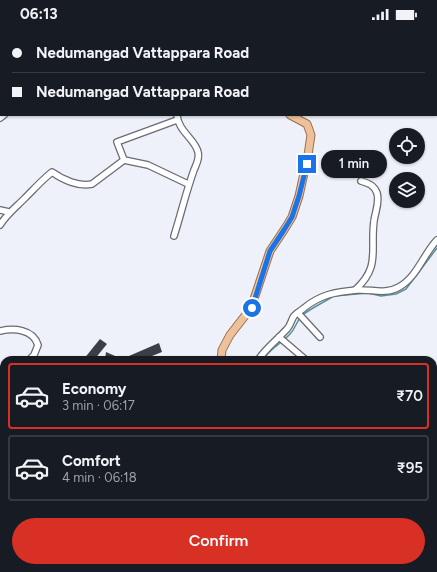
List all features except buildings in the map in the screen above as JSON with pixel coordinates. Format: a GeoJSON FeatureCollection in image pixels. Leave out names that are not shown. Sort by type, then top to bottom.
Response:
{"type":"FeatureCollection","features":[{"type":"Feature","properties":{"kind":"main road"},"geometry":{"type":"LineString","coordinates":[[221,356],[222,350],[230,335],[252,308],[270,251],[292,217],[299,196],[311,135],[307,124],[292,116]]}},
{"type":"Feature","properties":{"kind":"street"},"geometry":{"type":"LineString","coordinates":[[124,160],[117,142],[177,118],[186,135],[194,144],[199,156],[188,184],[174,236]]}},
{"type":"Feature","properties":{"kind":"street"},"geometry":{"type":"LineString","coordinates":[[0,225],[9,212],[36,185],[52,172],[72,182],[88,185],[96,181],[124,160],[148,165],[188,184]]}},
{"type":"Feature","properties":{"kind":"street"},"geometry":{"type":"LineString","coordinates":[[355,291],[368,276],[372,265],[374,252],[374,219],[378,202],[377,194],[372,186],[361,180]]}},
{"type":"Feature","properties":{"kind":"street"},"geometry":{"type":"LineString","coordinates":[[0,210],[9,212]]}},
{"type":"Feature","properties":{"kind":"street"},"geometry":{"type":"LineString","coordinates":[[261,356],[266,349],[290,326],[294,316],[313,301],[338,292],[389,292],[398,288],[414,274],[422,259],[437,240]]}},
{"type":"Feature","properties":{"kind":"street"},"geometry":{"type":"LineString","coordinates":[[298,313],[320,337]]}},
{"type":"Feature","properties":{"kind":"street"},"geometry":{"type":"LineString","coordinates":[[0,331],[13,329],[29,333],[34,337],[38,345],[33,356]]}},
{"type":"Feature","properties":{"kind":"street"},"geometry":{"type":"LineString","coordinates":[[279,337],[301,356]]}},
{"type":"Feature","properties":{"kind":"waterway"},"geometry":{"type":"LineString","coordinates":[[302,315],[334,296],[368,293],[381,296],[396,294],[406,289],[437,248]]}},
{"type":"Feature","properties":{"kind":"waterway"},"geometry":{"type":"LineString","coordinates":[[266,356],[292,332],[300,318]]}},
{"type":"Feature","properties":{"kind":"route"},"geometry":{"type":"LineString","coordinates":[[252,308],[270,251],[292,217],[307,164]]}}]}
